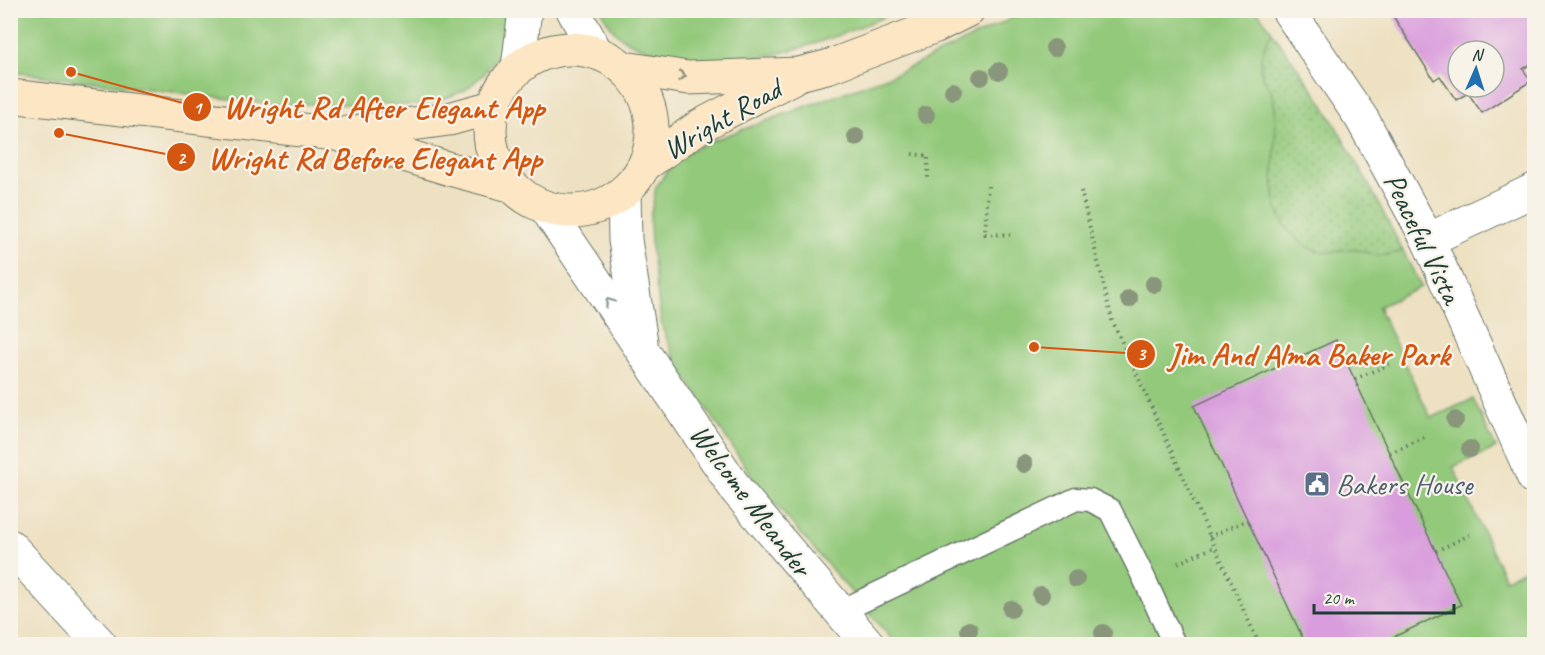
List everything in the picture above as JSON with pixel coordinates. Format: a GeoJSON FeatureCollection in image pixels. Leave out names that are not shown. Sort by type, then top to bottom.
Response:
{"type":"FeatureCollection","features":[{"type":"Feature","properties":{"kind":"street"},"geometry":{"type":"LineString","coordinates":[[518,68],[525,10]]}},
{"type":"Feature","properties":{"kind":"street"},"geometry":{"type":"LineString","coordinates":[[573,10],[596,52]]}},
{"type":"Feature","properties":{"kind":"street","name":"Wright Road"},"geometry":{"type":"LineString","coordinates":[[624,68],[688,78],[799,74],[830,66],[926,30],[968,10]]}},
{"type":"Feature","properties":{"kind":"street","name":"Peaceful Vista"},"geometry":{"type":"LineString","coordinates":[[1288,10],[1362,119],[1428,240],[1534,478]]}},
{"type":"Feature","properties":{"kind":"street"},"geometry":{"type":"LineString","coordinates":[[568,48],[596,52],[632,75],[644,93],[652,116],[653,141],[646,164],[624,192],[601,206],[573,212],[546,208],[527,199],[510,185],[495,161],[489,134],[493,107],[502,85],[518,68],[542,54],[568,48]]}},
{"type":"Feature","properties":{"kind":"street","name":"Wright Road"},"geometry":{"type":"LineString","coordinates":[[646,164],[699,126],[799,74]]}},
{"type":"Feature","properties":{"kind":"street"},"geometry":{"type":"LineString","coordinates":[[10,96],[336,134],[510,185]]}},
{"type":"Feature","properties":{"kind":"street"},"geometry":{"type":"LineString","coordinates":[[336,134],[449,119],[493,107]]}},
{"type":"Feature","properties":{"kind":"street"},"geometry":{"type":"LineString","coordinates":[[1428,240],[1534,190]]}},
{"type":"Feature","properties":{"kind":"street","name":"Welcome Meander"},"geometry":{"type":"LineString","coordinates":[[624,192],[625,240],[642,350]]}},
{"type":"Feature","properties":{"kind":"street","name":"Welcome Meander"},"geometry":{"type":"LineString","coordinates":[[546,208],[738,492],[868,645]]}},
{"type":"Feature","properties":{"kind":"street"},"geometry":{"type":"LineString","coordinates":[[10,546],[100,645]]}},
{"type":"Feature","properties":{"kind":"lane"},"geometry":{"type":"LineString","coordinates":[[839,612],[1076,499],[1090,500],[1110,510],[1174,645]]}},
{"type":"Feature","properties":{"kind":"path"},"geometry":{"type":"LineString","coordinates":[[912,154],[928,156],[928,180]]}},
{"type":"Feature","properties":{"kind":"path"},"geometry":{"type":"LineString","coordinates":[[988,186],[985,234],[1010,235]]}},
{"type":"Feature","properties":{"kind":"path"},"geometry":{"type":"LineString","coordinates":[[1081,191],[1112,320],[1259,645]]}},
{"type":"Feature","properties":{"kind":"path"},"geometry":{"type":"LineString","coordinates":[[1355,379],[1392,363]]}},
{"type":"Feature","properties":{"kind":"path"},"geometry":{"type":"LineString","coordinates":[[1390,453],[1427,436]]}},
{"type":"Feature","properties":{"kind":"path"},"geometry":{"type":"LineString","coordinates":[[1209,537],[1247,520]]}},
{"type":"Feature","properties":{"kind":"path"},"geometry":{"type":"LineString","coordinates":[[1436,551],[1474,533]]}},
{"type":"Feature","properties":{"kind":"green space"},"geometry":{"type":"Polygon","coordinates":[[[11,10],[505,10],[504,37],[499,53],[484,74],[465,90],[420,105],[270,104],[11,72],[11,10]]]}},
{"type":"Feature","properties":{"kind":"green space"},"geometry":{"type":"Polygon","coordinates":[[[602,11],[898,11],[810,45],[781,53],[721,60],[690,58],[658,52],[631,43],[611,28],[602,11]]]}},
{"type":"Feature","properties":{"kind":"green space"},"geometry":{"type":"Polygon","coordinates":[[[1027,11],[1257,11],[1272,31],[1264,46],[1260,63],[1275,107],[1273,180],[1278,212],[1286,226],[1298,239],[1318,251],[1353,249],[1382,256],[1403,251],[1421,287],[1378,307],[1431,418],[1473,399],[1496,448],[1453,467],[1505,579],[1534,566],[1534,644],[896,644],[756,482],[678,366],[662,327],[651,247],[650,218],[656,187],[673,163],[692,150],[900,72],[1027,11]]]}},
{"type":"Feature","properties":{"kind":"green space"},"geometry":{"type":"Polygon","coordinates":[[[1257,11],[1322,102],[1374,194],[1421,287],[1379,306],[1381,310],[1353,323],[1086,105],[1257,11]]]}},
{"type":"Feature","properties":{"kind":"building"},"geometry":{"type":"Polygon","coordinates":[[[1389,10],[1534,10],[1534,62],[1523,69],[1531,81],[1506,97],[1506,39],[1446,39],[1446,85],[1440,76],[1434,80],[1389,10]]]}},
{"type":"Feature","properties":{"kind":"building"},"geometry":{"type":"Polygon","coordinates":[[[1472,99],[1503,99],[1482,113],[1472,99]]]}},
{"type":"Feature","properties":{"kind":"building","name":"Bakers House"},"geometry":{"type":"Polygon","coordinates":[[[1336,340],[1461,605],[1377,645],[1306,645],[1194,406],[1336,340]]]}},
{"type":"Feature","properties":{"kind":"place","name":"Wright Rd After Elegant App"},"geometry":{"type":"Point","coordinates":[71,72]}},
{"type":"Feature","properties":{"kind":"place","name":"Wright Rd Before Elegant App"},"geometry":{"type":"Point","coordinates":[59,133]}},
{"type":"Feature","properties":{"kind":"place","name":"Jim And Alma Baker Park"},"geometry":{"type":"Point","coordinates":[1034,347]}},
{"type":"Feature","properties":{"kind":"place","name":"Bakers House"},"geometry":{"type":"Point","coordinates":[1317,484]}}]}
